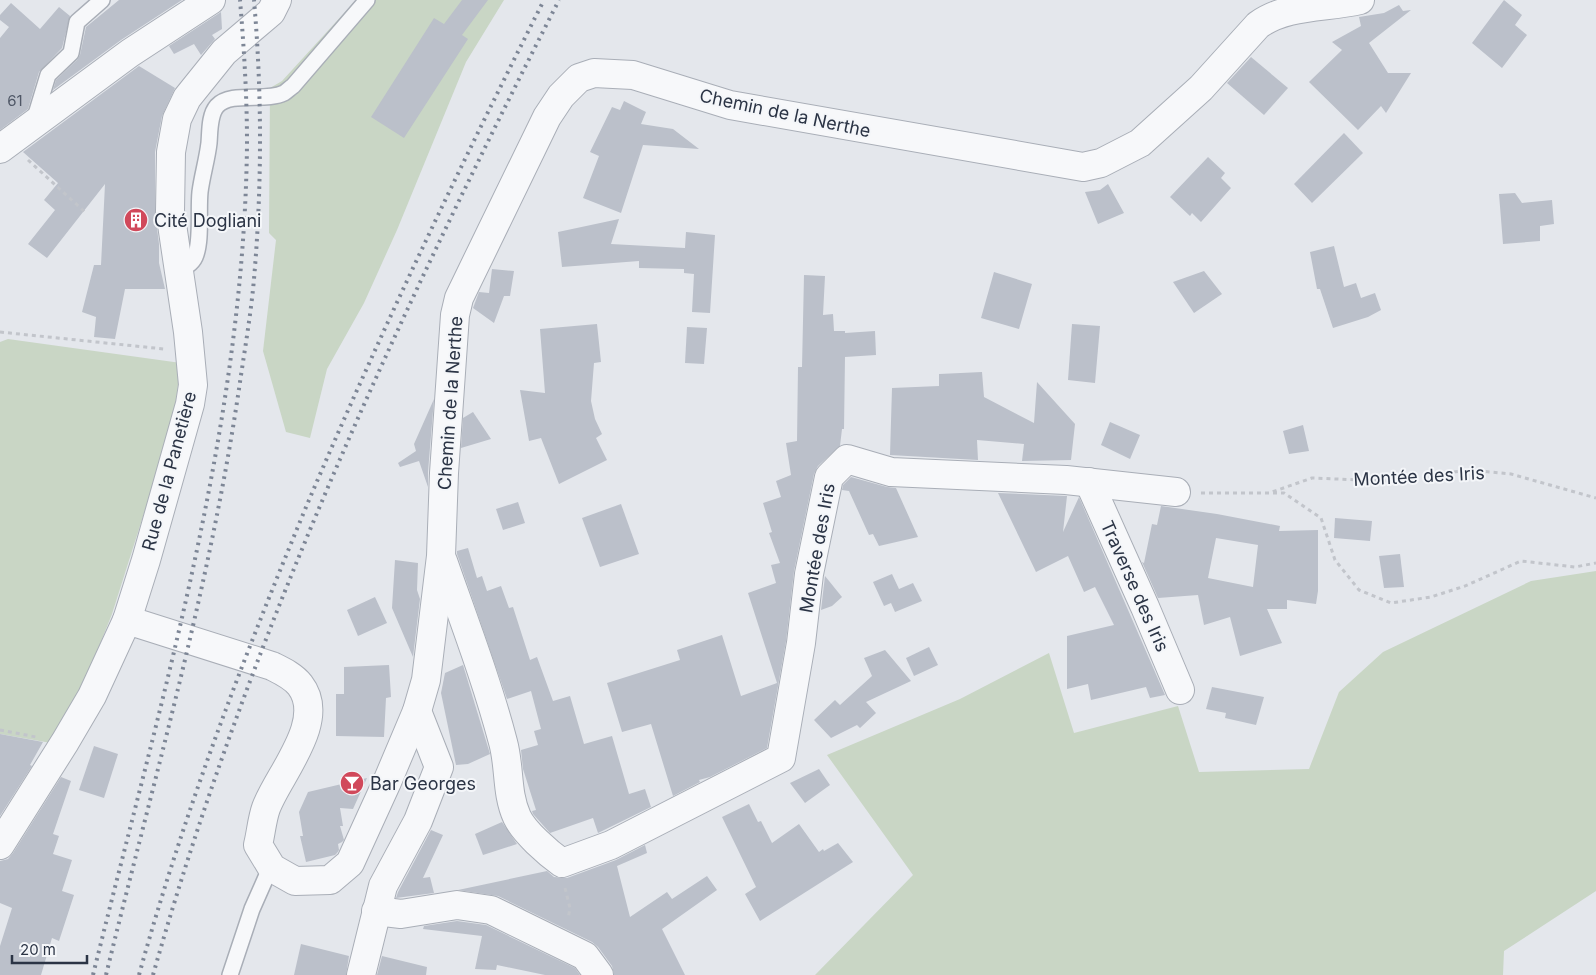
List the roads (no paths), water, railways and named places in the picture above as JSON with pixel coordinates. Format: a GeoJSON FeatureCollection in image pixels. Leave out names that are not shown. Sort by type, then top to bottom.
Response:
{"type":"FeatureCollection","features":[{"type":"Feature","properties":{"kind":"street"},"geometry":{"type":"LineString","coordinates":[[0,149],[130,53],[210,0]]}},
{"type":"Feature","properties":{"kind":"street","name":"Rue de la Panetière"},"geometry":{"type":"LineString","coordinates":[[127,620],[190,404],[193,385],[188,332],[170,211],[171,152],[177,119],[187,98],[224,52],[271,12],[277,0]]}},
{"type":"Feature","properties":{"kind":"street","name":"Chemin de la Nerthe"},"geometry":{"type":"LineString","coordinates":[[127,620],[272,666],[300,684],[308,706],[302,742],[266,807],[258,845],[271,866],[295,881],[330,880],[350,863],[417,711],[426,680],[441,556],[444,473],[455,315],[460,298],[547,117],[561,96],[579,78],[594,72],[633,75],[730,105],[1083,167],[1101,163],[1140,143],[1201,88],[1264,20],[1274,14],[1294,9],[1360,0]]}},
{"type":"Feature","properties":{"kind":"street","name":"Montée des Iris"},"geometry":{"type":"LineString","coordinates":[[441,556],[494,708],[505,749],[510,797],[518,818],[545,851],[562,863],[612,845],[781,758],[802,643],[809,574],[828,477],[847,459],[891,472],[1089,482],[1176,492]]}},
{"type":"Feature","properties":{"kind":"street","name":"Traverse des Iris"},"geometry":{"type":"LineString","coordinates":[[1089,482],[1180,690]]}},
{"type":"Feature","properties":{"kind":"street"},"geometry":{"type":"LineString","coordinates":[[0,845],[92,696],[127,620]]}},
{"type":"Feature","properties":{"kind":"street"},"geometry":{"type":"LineString","coordinates":[[361,975],[383,886],[418,821],[440,767],[417,711]]}},
{"type":"Feature","properties":{"kind":"street"},"geometry":{"type":"LineString","coordinates":[[376,911],[401,914],[457,905],[491,910],[585,956],[599,975]]}},
{"type":"Feature","properties":{"kind":"lane"},"geometry":{"type":"LineString","coordinates":[[33,124],[48,76],[71,53],[77,22],[102,0]]}},
{"type":"Feature","properties":{"kind":"lane"},"geometry":{"type":"LineString","coordinates":[[178,271],[194,259],[198,245],[200,192],[208,154],[212,117],[216,108],[222,102],[232,99],[276,95],[283,93],[293,86],[367,0]]}},
{"type":"Feature","properties":{"kind":"lane"},"geometry":{"type":"LineString","coordinates":[[230,975],[252,909],[271,866]]}},
{"type":"Feature","properties":{"kind":"railway"},"geometry":{"type":"LineString","coordinates":[[93,975],[145,770],[194,564],[215,460],[231,355],[242,250],[247,144],[240,0]]}},
{"type":"Feature","properties":{"kind":"railway"},"geometry":{"type":"LineString","coordinates":[[106,975],[198,606],[228,457],[248,330],[257,244],[260,140],[254,0]]}},
{"type":"Feature","properties":{"kind":"railway"},"geometry":{"type":"LineString","coordinates":[[139,975],[175,854],[216,735],[261,617],[309,500],[422,248],[544,0]]}},
{"type":"Feature","properties":{"kind":"railway"},"geometry":{"type":"LineString","coordinates":[[153,975],[191,848],[234,723],[281,600],[332,478],[386,357],[442,237],[559,0]]}},
{"type":"Feature","properties":{"kind":"place","name":"Cité Dogliani"},"geometry":{"type":"Point","coordinates":[136,220]}},
{"type":"Feature","properties":{"kind":"place","name":"Bar Georges"},"geometry":{"type":"Point","coordinates":[352,783]}}]}
